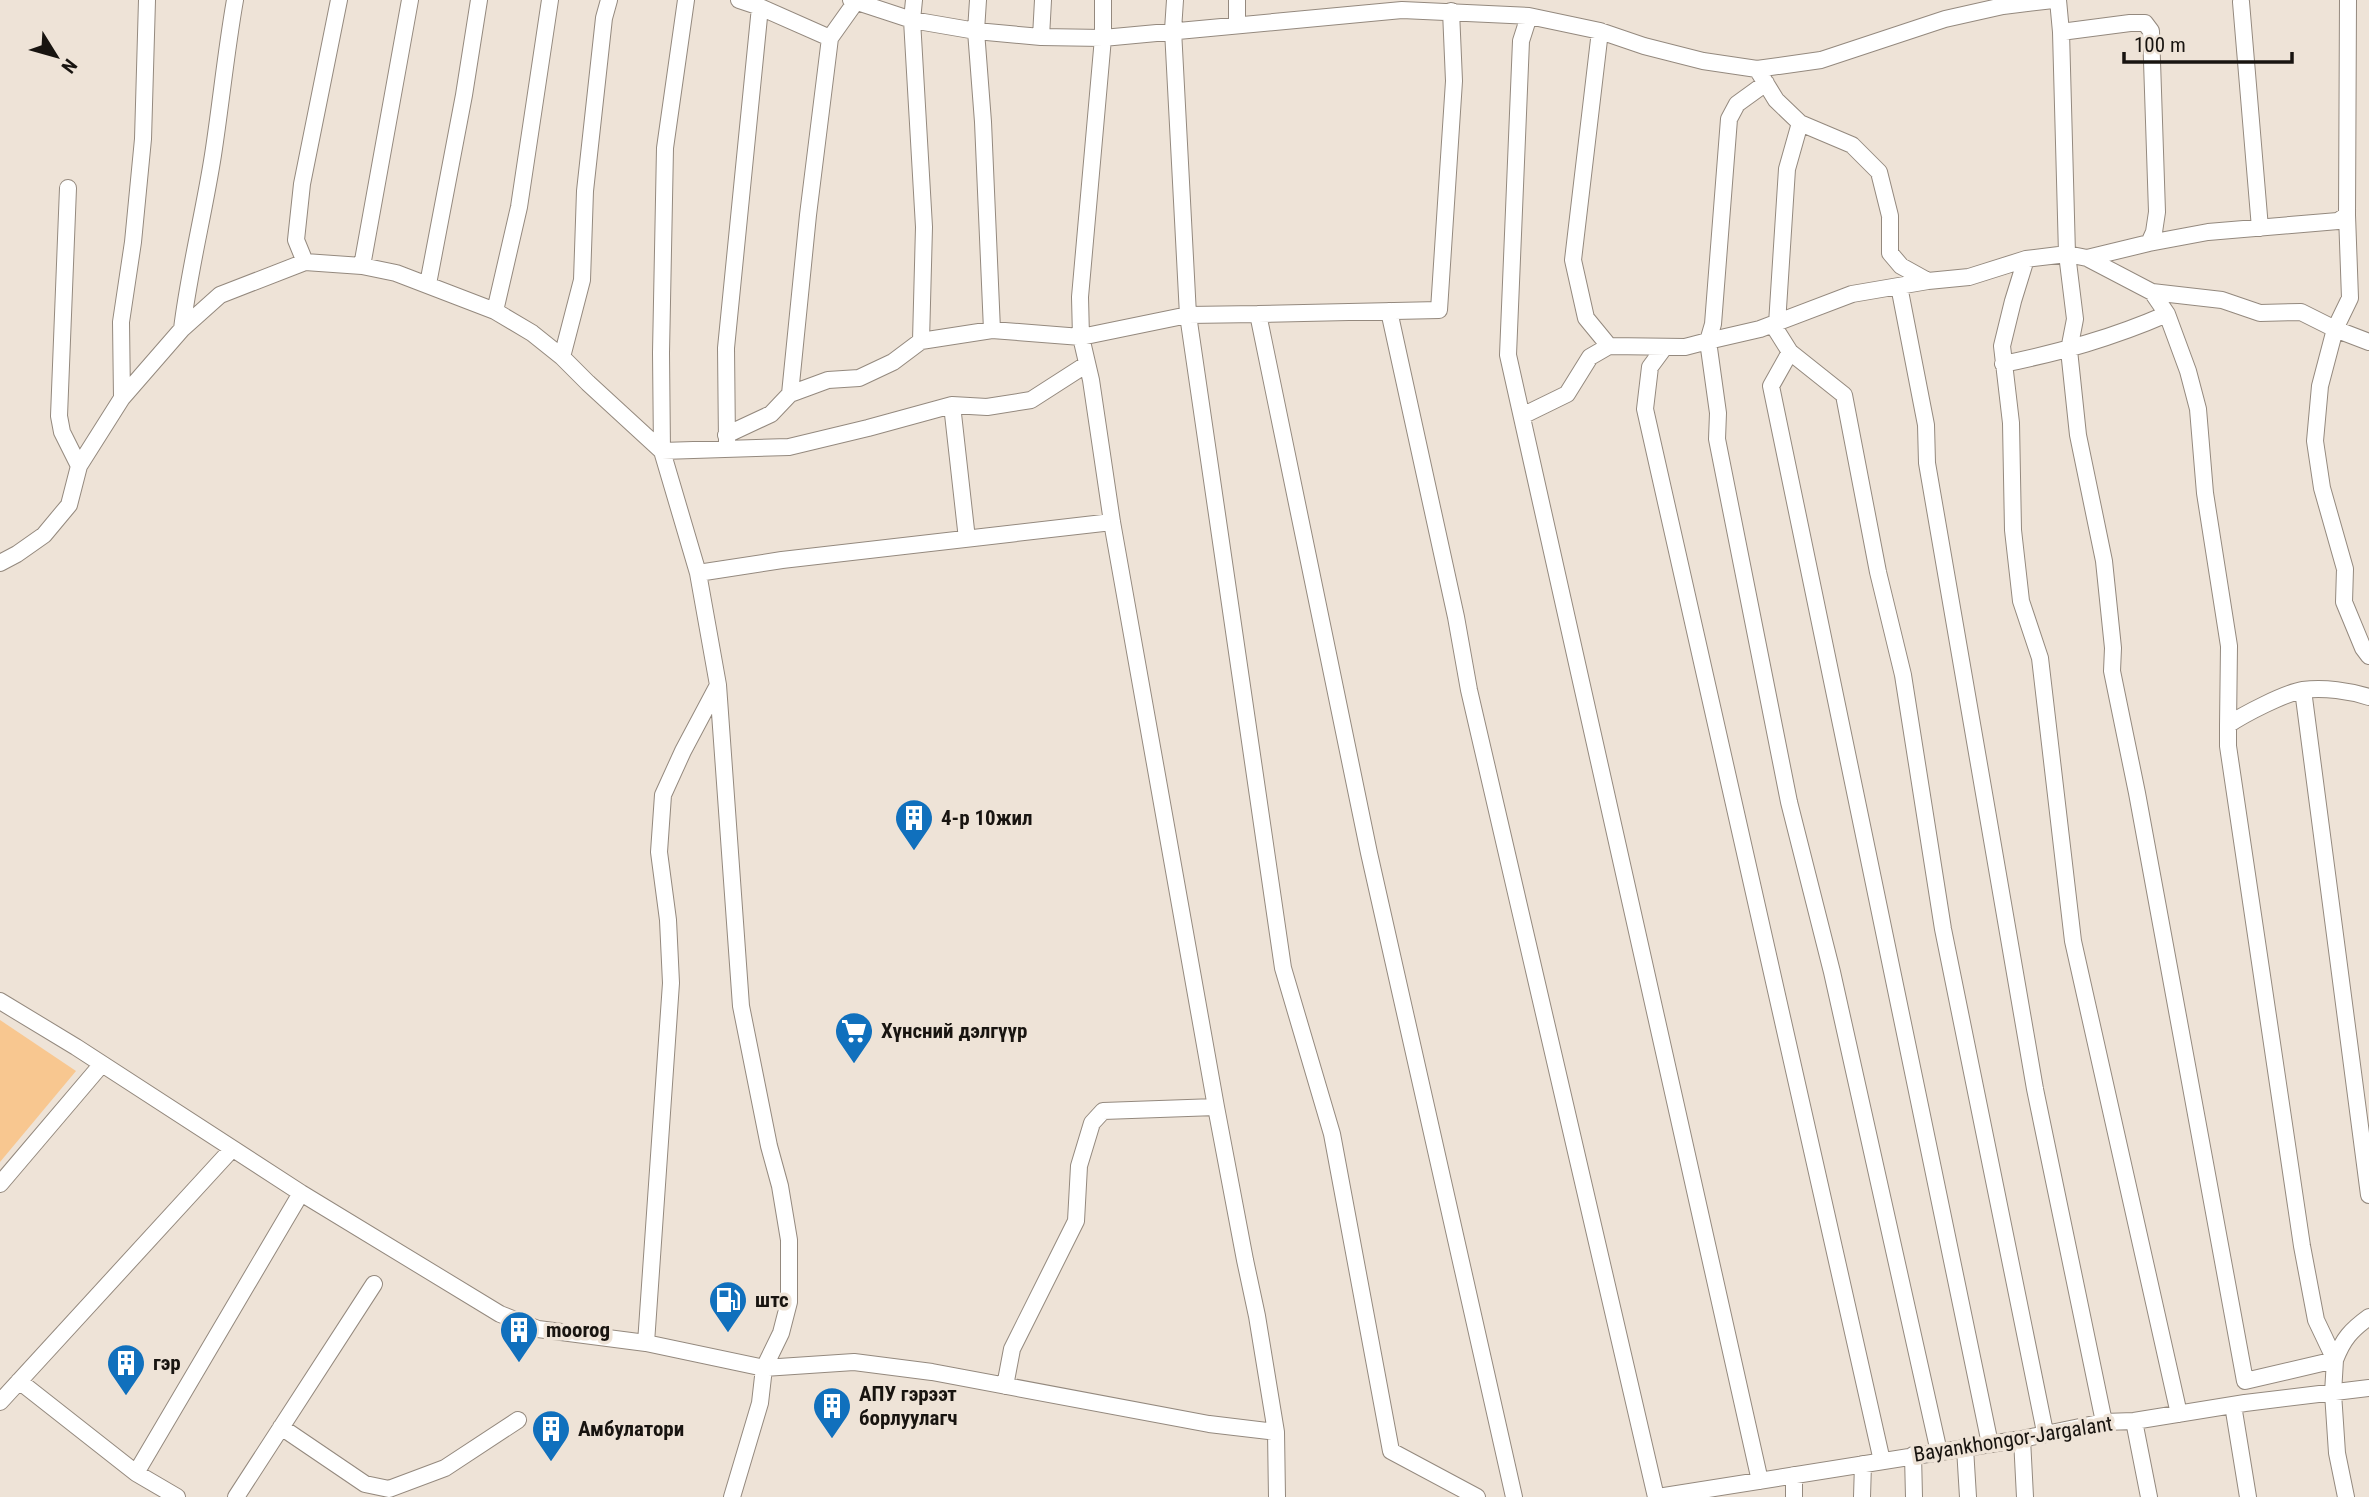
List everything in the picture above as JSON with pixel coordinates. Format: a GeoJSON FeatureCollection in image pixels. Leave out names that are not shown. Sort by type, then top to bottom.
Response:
{"type":"FeatureCollection","features":[{"type":"Feature","properties":{"kind":"street"},"geometry":{"type":"LineString","coordinates":[[122,398],[121,322],[133,242],[143,139],[147,0]]}},
{"type":"Feature","properties":{"kind":"street"},"geometry":{"type":"LineString","coordinates":[[182,329],[213,155],[235,0]]}},
{"type":"Feature","properties":{"kind":"street"},"geometry":{"type":"LineString","coordinates":[[305,262],[296,240],[302,184],[339,0]]}},
{"type":"Feature","properties":{"kind":"street"},"geometry":{"type":"LineString","coordinates":[[362,266],[410,0]]}},
{"type":"Feature","properties":{"kind":"street"},"geometry":{"type":"LineString","coordinates":[[428,284],[479,0]]}},
{"type":"Feature","properties":{"kind":"street"},"geometry":{"type":"LineString","coordinates":[[495,311],[519,207],[550,0]]}},
{"type":"Feature","properties":{"kind":"street"},"geometry":{"type":"LineString","coordinates":[[562,357],[582,280],[585,191],[604,18],[609,0]]}},
{"type":"Feature","properties":{"kind":"street"},"geometry":{"type":"LineString","coordinates":[[686,0],[665,148],[662,451],[698,573],[718,685],[741,1006],[789,1240],[789,1302],[781,1333],[764,1368],[761,1403],[732,1497]]}},
{"type":"Feature","properties":{"kind":"street"},"geometry":{"type":"LineString","coordinates":[[739,0],[830,38]]}},
{"type":"Feature","properties":{"kind":"street"},"geometry":{"type":"LineString","coordinates":[[914,0],[912,20],[924,227],[921,341]]}},
{"type":"Feature","properties":{"kind":"street"},"geometry":{"type":"LineString","coordinates":[[978,0],[976,31],[983,122],[992,330]]}},
{"type":"Feature","properties":{"kind":"street"},"geometry":{"type":"LineString","coordinates":[[1041,37],[1042,0]]}},
{"type":"Feature","properties":{"kind":"street"},"geometry":{"type":"LineString","coordinates":[[1103,0],[1103,37],[1080,297],[1081,337],[1091,380],[1112,522],[1216,1107],[1258,1315],[1276,1432],[1277,1497]]}},
{"type":"Feature","properties":{"kind":"street"},"geometry":{"type":"LineString","coordinates":[[1175,0],[1174,30],[1188,315],[1283,968],[1332,1134],[1391,1451],[1477,1497]]}},
{"type":"Feature","properties":{"kind":"street"},"geometry":{"type":"LineString","coordinates":[[1237,0],[1237,25]]}},
{"type":"Feature","properties":{"kind":"street"},"geometry":{"type":"LineString","coordinates":[[1312,17],[1313,0]]}},
{"type":"Feature","properties":{"kind":"street"},"geometry":{"type":"LineString","coordinates":[[790,394],[830,38],[855,1],[912,20],[976,31],[1041,37],[1103,37],[1312,17],[1402,5],[1529,16],[1600,31],[1691,58],[1757,69],[1821,60],[1945,19],[2003,6],[2053,0]]}},
{"type":"Feature","properties":{"kind":"street"},"geometry":{"type":"LineString","coordinates":[[2058,0],[2067,254],[2075,319],[2069,350],[2078,435],[2104,561],[2113,648],[2112,671],[2137,793],[2245,1381],[2239,1404],[2248,1497]]}},
{"type":"Feature","properties":{"kind":"street"},"geometry":{"type":"LineString","coordinates":[[2348,0],[2347,215],[2350,298],[2335,329],[2320,386],[2315,441],[2322,488],[2345,569],[2344,602],[2369,656]]}},
{"type":"Feature","properties":{"kind":"street"},"geometry":{"type":"LineString","coordinates":[[2241,2],[2260,228]]}},
{"type":"Feature","properties":{"kind":"street"},"geometry":{"type":"LineString","coordinates":[[727,442],[726,348],[760,7]]}},
{"type":"Feature","properties":{"kind":"street"},"geometry":{"type":"LineString","coordinates":[[727,442],[771,414],[790,394],[828,380],[859,377],[893,362],[921,341],[992,330],[1081,337],[1188,315],[1439,310],[1454,81],[1451,11]]}},
{"type":"Feature","properties":{"kind":"street"},"geometry":{"type":"LineString","coordinates":[[1529,16],[1521,40],[1508,355],[1760,1481]]}},
{"type":"Feature","properties":{"kind":"street"},"geometry":{"type":"LineString","coordinates":[[2061,32],[2130,23],[2145,23],[2151,31],[2157,212],[2149,243]]}},
{"type":"Feature","properties":{"kind":"street"},"geometry":{"type":"LineString","coordinates":[[1600,31],[1573,260],[1586,318],[1609,346]]}},
{"type":"Feature","properties":{"kind":"street"},"geometry":{"type":"LineString","coordinates":[[1757,69],[1776,100],[1800,123],[1852,145],[1879,172],[1890,216],[1890,253],[1901,266],[1928,281]]}},
{"type":"Feature","properties":{"kind":"street"},"geometry":{"type":"LineString","coordinates":[[1766,83],[1737,104],[1728,119],[1713,324],[1709,341],[1718,413],[1717,439],[1786,788],[1832,972],[1939,1452]]}},
{"type":"Feature","properties":{"kind":"street"},"geometry":{"type":"LineString","coordinates":[[1800,123],[1787,169],[1775,324],[1790,352],[1844,396],[1878,572],[1903,675],[1943,929],[2046,1433]]}},
{"type":"Feature","properties":{"kind":"street"},"geometry":{"type":"LineString","coordinates":[[68,188],[59,416],[62,432],[79,466]]}},
{"type":"Feature","properties":{"kind":"street"},"geometry":{"type":"LineString","coordinates":[[2087,258],[2208,232],[2338,221],[2347,215]]}},
{"type":"Feature","properties":{"kind":"street"},"geometry":{"type":"LineString","coordinates":[[1522,416],[1567,394],[1590,357],[1609,346],[1685,347],[1775,324],[1852,294],[1969,277],[2026,260],[2067,254],[2087,258],[2152,292],[2222,300],[2260,313],[2301,312],[2369,342]]}},
{"type":"Feature","properties":{"kind":"street"},"geometry":{"type":"LineString","coordinates":[[2026,260],[2002,346],[2011,423],[2012,530],[2021,601],[2040,658],[2073,942],[2179,1414]]}},
{"type":"Feature","properties":{"kind":"street"},"geometry":{"type":"LineString","coordinates":[[0,563],[44,535],[69,505],[79,466],[122,398],[182,329],[220,295],[305,262],[362,266],[396,273],[495,311],[562,357],[662,451]]}},
{"type":"Feature","properties":{"kind":"street"},"geometry":{"type":"LineString","coordinates":[[1899,286],[1926,425],[1927,463],[2035,1089],[2104,1422]]}},
{"type":"Feature","properties":{"kind":"street"},"geometry":{"type":"LineString","coordinates":[[2152,292],[2167,314],[2199,409],[2205,493],[2229,646],[2228,746],[2302,1246],[2316,1320],[2335,1360]]}},
{"type":"Feature","properties":{"kind":"street"},"geometry":{"type":"LineString","coordinates":[[1389,311],[1456,617],[1469,691],[1657,1497]]}},
{"type":"Feature","properties":{"kind":"street"},"geometry":{"type":"LineString","coordinates":[[1258,314],[1369,853],[1514,1497]]}},
{"type":"Feature","properties":{"kind":"street"},"geometry":{"type":"LineString","coordinates":[[2003,364],[2069,350],[2124,333],[2167,314]]}},
{"type":"Feature","properties":{"kind":"street"},"geometry":{"type":"LineString","coordinates":[[1664,348],[1650,367],[1644,409],[1882,1461]]}},
{"type":"Feature","properties":{"kind":"street"},"geometry":{"type":"LineString","coordinates":[[1790,352],[1771,386],[1990,1444]]}},
{"type":"Feature","properties":{"kind":"street"},"geometry":{"type":"LineString","coordinates":[[662,451],[727,442],[789,447],[952,405],[987,407],[1031,400],[1087,364]]}},
{"type":"Feature","properties":{"kind":"street"},"geometry":{"type":"LineString","coordinates":[[952,405],[967,539]]}},
{"type":"Feature","properties":{"kind":"street"},"geometry":{"type":"LineString","coordinates":[[698,573],[782,560],[1112,522]]}},
{"type":"Feature","properties":{"kind":"street"},"geometry":{"type":"LineString","coordinates":[[646,1343],[671,983],[668,920],[659,852],[663,795],[718,685]]}},
{"type":"Feature","properties":{"kind":"street"},"geometry":{"type":"LineString","coordinates":[[2228,725],[2245,713],[2303,690],[2352,691],[2369,697]]}},
{"type":"Feature","properties":{"kind":"street"},"geometry":{"type":"LineString","coordinates":[[2303,690],[2369,1195]]}},
{"type":"Feature","properties":{"kind":"street"},"geometry":{"type":"LineString","coordinates":[[0,1001],[301,1193],[500,1314],[538,1329],[646,1343],[764,1368],[854,1362],[932,1372],[1209,1424],[1276,1432]]}},
{"type":"Feature","properties":{"kind":"street"},"geometry":{"type":"LineString","coordinates":[[0,1184],[102,1064]]}},
{"type":"Feature","properties":{"kind":"street"},"geometry":{"type":"LineString","coordinates":[[1005,1386],[1012,1349],[1076,1221],[1079,1166],[1092,1123],[1103,1111],[1216,1107]]}},
{"type":"Feature","properties":{"kind":"street"},"geometry":{"type":"LineString","coordinates":[[0,1402],[232,1149]]}},
{"type":"Feature","properties":{"kind":"street"},"geometry":{"type":"LineString","coordinates":[[135,1473],[301,1193]]}},
{"type":"Feature","properties":{"kind":"street"},"geometry":{"type":"LineString","coordinates":[[236,1497],[374,1284]]}},
{"type":"Feature","properties":{"kind":"street"},"geometry":{"type":"LineString","coordinates":[[2346,1497],[2337,1453],[2333,1393],[2335,1360],[2343,1340],[2351,1330],[2369,1317]]}},
{"type":"Feature","properties":{"kind":"street"},"geometry":{"type":"LineString","coordinates":[[2245,1381],[2335,1360]]}},
{"type":"Feature","properties":{"kind":"street"},"geometry":{"type":"LineString","coordinates":[[19,1381],[135,1473],[176,1497]]}},
{"type":"Feature","properties":{"kind":"street","name":"Bayankhongor-Jargalant"},"geometry":{"type":"LineString","coordinates":[[1657,1497],[1732,1491],[1760,1481],[2022,1439],[2104,1422],[2134,1421],[2239,1404],[2369,1388]]}},
{"type":"Feature","properties":{"kind":"street"},"geometry":{"type":"LineString","coordinates":[[281,1427],[365,1484],[389,1489],[445,1468],[518,1420]]}},
{"type":"Feature","properties":{"kind":"street"},"geometry":{"type":"LineString","coordinates":[[2134,1421],[2149,1497]]}},
{"type":"Feature","properties":{"kind":"street"},"geometry":{"type":"LineString","coordinates":[[2022,1439],[2025,1497]]}},
{"type":"Feature","properties":{"kind":"street"},"geometry":{"type":"LineString","coordinates":[[1965,1448],[1968,1497]]}},
{"type":"Feature","properties":{"kind":"street"},"geometry":{"type":"LineString","coordinates":[[1913,1455],[1914,1497]]}},
{"type":"Feature","properties":{"kind":"street"},"geometry":{"type":"LineString","coordinates":[[1861,1497],[1863,1464]]}},
{"type":"Feature","properties":{"kind":"street"},"geometry":{"type":"LineString","coordinates":[[1794,1475],[1794,1497]]}},
{"type":"Feature","properties":{"kind":"shaded area"},"geometry":{"type":"Polygon","coordinates":[[[0,1020],[76,1071],[0,1162],[0,1020]]]}},
{"type":"Feature","properties":{"kind":"place","name":"4-р 10жил"},"geometry":{"type":"Point","coordinates":[914,852]}},
{"type":"Feature","properties":{"kind":"place","name":"Хүнсний дэлгүүр"},"geometry":{"type":"Point","coordinates":[854,1065]}},
{"type":"Feature","properties":{"kind":"place","name":"штс"},"geometry":{"type":"Point","coordinates":[728,1334]}},
{"type":"Feature","properties":{"kind":"place","name":"moorog"},"geometry":{"type":"Point","coordinates":[519,1364]}},
{"type":"Feature","properties":{"kind":"place","name":"гэр"},"geometry":{"type":"Point","coordinates":[126,1397]}},
{"type":"Feature","properties":{"kind":"place","name":"АПУ гэрээт борлуулагч"},"geometry":{"type":"Point","coordinates":[832,1440]}},
{"type":"Feature","properties":{"kind":"place","name":"Амбулатори"},"geometry":{"type":"Point","coordinates":[551,1463]}}]}
